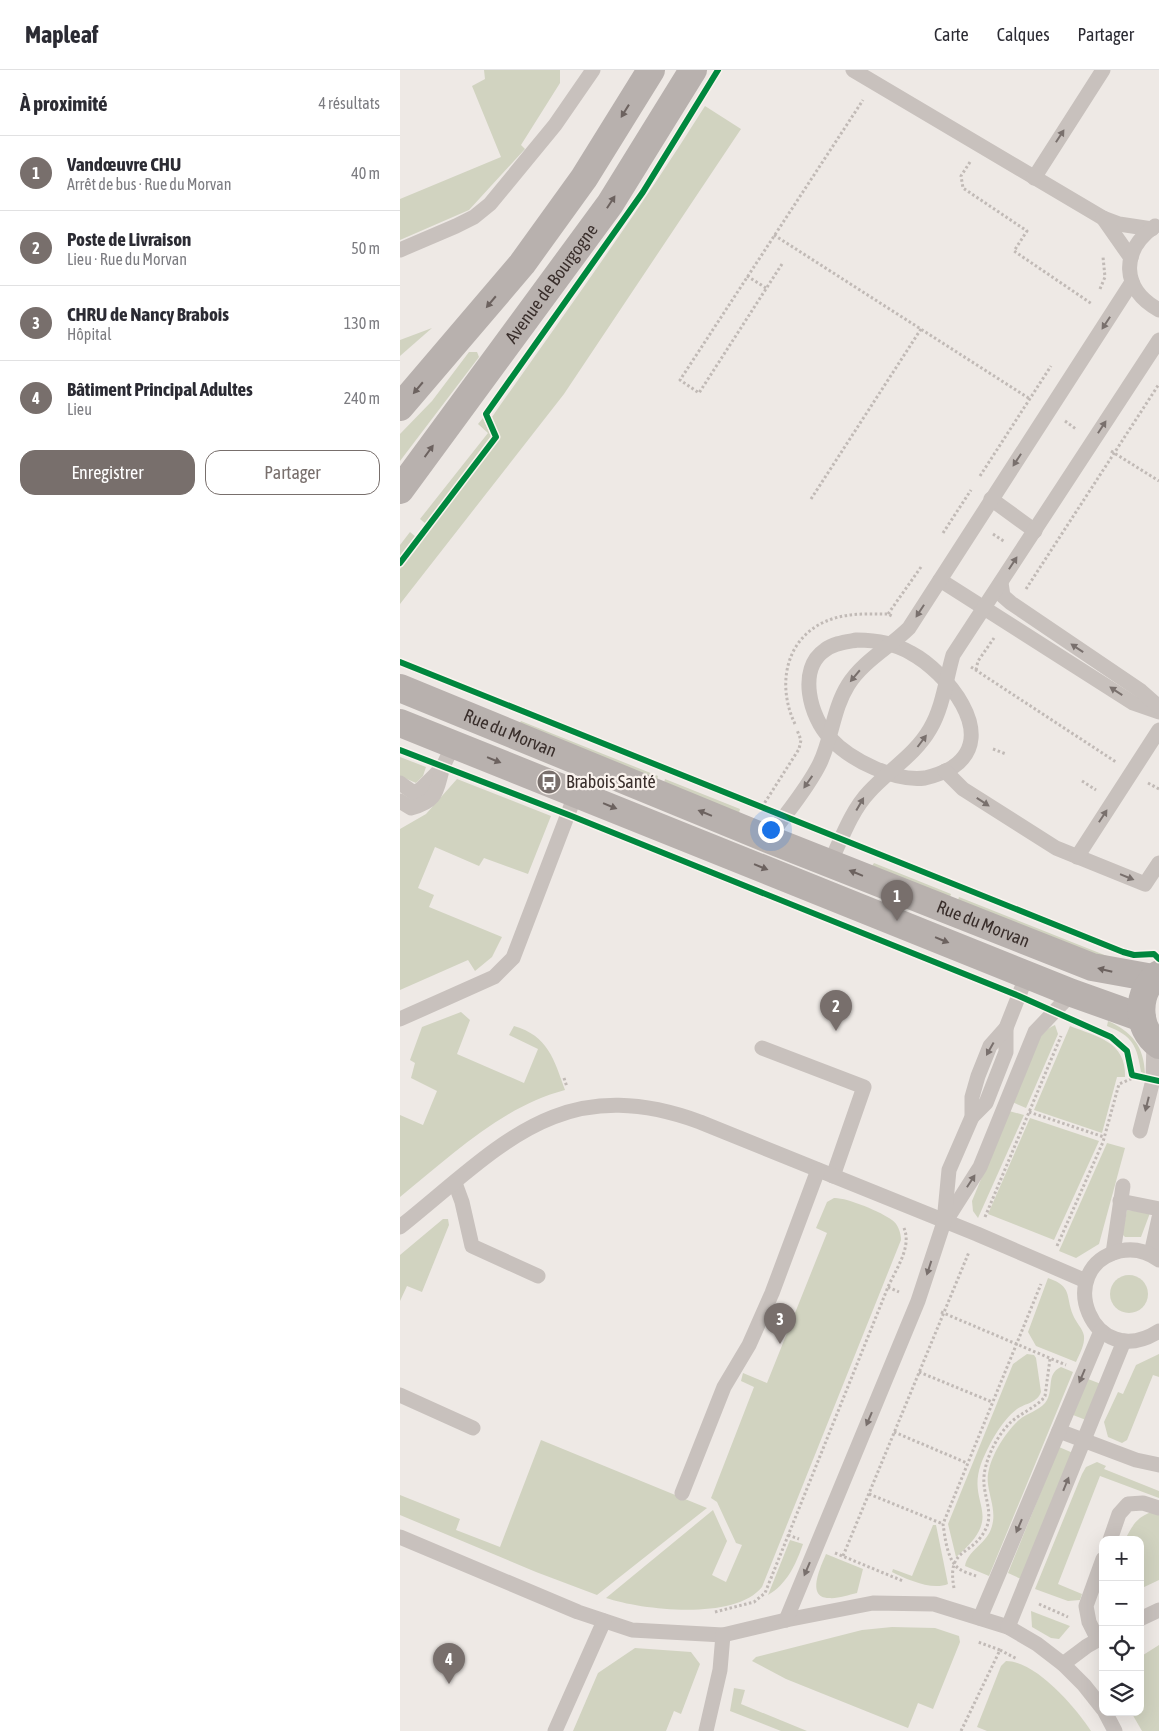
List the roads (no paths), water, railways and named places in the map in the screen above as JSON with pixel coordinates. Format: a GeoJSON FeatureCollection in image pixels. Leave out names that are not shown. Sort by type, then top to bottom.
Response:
{"type":"FeatureCollection","features":[{"type":"Feature","properties":{"kind":"street","name":"Avenue de Bourgogne"},"geometry":{"type":"LineString","coordinates":[[400,407],[522,264],[584,178],[651,70]]}},
{"type":"Feature","properties":{"kind":"street","name":"Avenue de Bourgogne"},"geometry":{"type":"LineString","coordinates":[[400,490],[610,204],[693,70]]}},
{"type":"Feature","properties":{"kind":"street","name":"Rue du Morvan"},"geometry":{"type":"LineString","coordinates":[[400,688],[768,839],[1092,967],[1156,976]]}},
{"type":"Feature","properties":{"kind":"street","name":"Rue du Morvan"},"geometry":{"type":"LineString","coordinates":[[400,722],[448,756],[576,793],[1072,993],[1151,1035]]}},
{"type":"Feature","properties":{"kind":"street"},"geometry":{"type":"LineString","coordinates":[[1151,1035],[1141,1004],[1145,990],[1156,976]]}},
{"type":"Feature","properties":{"kind":"lane"},"geometry":{"type":"LineString","coordinates":[[577,70],[585,84]]}},
{"type":"Feature","properties":{"kind":"lane"},"geometry":{"type":"LineString","coordinates":[[400,250],[456,226],[490,204],[555,125],[593,70]]}},
{"type":"Feature","properties":{"kind":"lane"},"geometry":{"type":"LineString","coordinates":[[853,70],[1102,218],[1119,224],[1155,227]]}},
{"type":"Feature","properties":{"kind":"lane"},"geometry":{"type":"LineString","coordinates":[[1034,178],[1103,70]]}},
{"type":"Feature","properties":{"kind":"lane"},"geometry":{"type":"LineString","coordinates":[[1102,218],[1131,258]]}},
{"type":"Feature","properties":{"kind":"lane"},"geometry":{"type":"LineString","coordinates":[[1155,227],[1142,236],[1132,251],[1129,268],[1132,282],[1143,300],[1159,310]]}},
{"type":"Feature","properties":{"kind":"lane"},"geometry":{"type":"LineString","coordinates":[[768,839],[815,771],[830,738],[837,708],[848,685],[864,666],[909,628],[1132,282]]}},
{"type":"Feature","properties":{"kind":"lane"},"geometry":{"type":"LineString","coordinates":[[830,863],[861,801],[886,774],[914,751],[931,728],[940,707],[953,655],[1159,340]]}},
{"type":"Feature","properties":{"kind":"lane"},"geometry":{"type":"LineString","coordinates":[[991,499],[1035,531]]}},
{"type":"Feature","properties":{"kind":"lane"},"geometry":{"type":"LineString","coordinates":[[940,580],[1006,620],[1134,703],[1159,712]]}},
{"type":"Feature","properties":{"kind":"lane"},"geometry":{"type":"LineString","coordinates":[[1001,582],[1003,596],[1141,691],[1159,707]]}},
{"type":"Feature","properties":{"kind":"lane"},"geometry":{"type":"LineString","coordinates":[[857,640],[876,640],[912,653],[946,681],[965,709],[971,730],[967,750],[960,761],[945,771],[925,778],[906,778],[886,774],[855,757],[830,738],[819,721],[810,700],[808,684],[816,660],[824,650],[840,643],[857,640]]}},
{"type":"Feature","properties":{"kind":"lane"},"geometry":{"type":"LineString","coordinates":[[1077,857],[1159,730]]}},
{"type":"Feature","properties":{"kind":"lane"},"geometry":{"type":"LineString","coordinates":[[400,783],[414,793],[421,789],[448,756]]}},
{"type":"Feature","properties":{"kind":"lane"},"geometry":{"type":"LineString","coordinates":[[400,801],[411,808],[421,805],[432,797],[439,788],[448,756]]}},
{"type":"Feature","properties":{"kind":"lane"},"geometry":{"type":"LineString","coordinates":[[945,771],[963,789],[1056,848],[1145,884],[1159,863]]}},
{"type":"Feature","properties":{"kind":"lane"},"geometry":{"type":"LineString","coordinates":[[400,1018],[494,977],[513,958],[576,793]]}},
{"type":"Feature","properties":{"kind":"lane"},"geometry":{"type":"LineString","coordinates":[[786,1620],[918,1302],[944,1222],[949,1170],[972,1117],[972,1097],[990,1046],[1006,1028],[1027,975]]}},
{"type":"Feature","properties":{"kind":"lane"},"geometry":{"type":"LineString","coordinates":[[944,1222],[980,1167],[1035,1032],[1072,993]]}},
{"type":"Feature","properties":{"kind":"lane"},"geometry":{"type":"LineString","coordinates":[[1140,1131],[1153,1080],[1151,1035]]}},
{"type":"Feature","properties":{"kind":"lane"},"geometry":{"type":"LineString","coordinates":[[762,1048],[864,1087],[834,1176]]}},
{"type":"Feature","properties":{"kind":"lane"},"geometry":{"type":"LineString","coordinates":[[400,1227],[514,1135],[538,1122],[575,1110],[604,1105],[646,1106],[670,1111],[834,1176],[1086,1281]]}},
{"type":"Feature","properties":{"kind":"lane"},"geometry":{"type":"LineString","coordinates":[[682,1493],[724,1387],[749,1345],[772,1293],[818,1170]]}},
{"type":"Feature","properties":{"kind":"lane"},"geometry":{"type":"LineString","coordinates":[[455,1183],[462,1202],[472,1246],[538,1276]]}},
{"type":"Feature","properties":{"kind":"lane"},"geometry":{"type":"LineString","coordinates":[[1113,1253],[1121,1194],[1159,1209]]}},
{"type":"Feature","properties":{"kind":"lane"},"geometry":{"type":"LineString","coordinates":[[1159,1218],[1155,1257],[1139,1250],[1113,1253],[1092,1269],[1086,1281],[1086,1308],[1092,1321],[1101,1331],[1112,1338],[1124,1341],[1137,1341],[1159,1331]]}},
{"type":"Feature","properties":{"kind":"lane"},"geometry":{"type":"LineString","coordinates":[[980,1618],[1101,1331]]}},
{"type":"Feature","properties":{"kind":"lane"},"geometry":{"type":"LineString","coordinates":[[1008,1627],[1124,1341]]}},
{"type":"Feature","properties":{"kind":"lane"},"geometry":{"type":"LineString","coordinates":[[400,1395],[473,1428]]}},
{"type":"Feature","properties":{"kind":"lane"},"geometry":{"type":"LineString","coordinates":[[1059,1430],[1136,1460],[1159,1465]]}},
{"type":"Feature","properties":{"kind":"lane"},"geometry":{"type":"LineString","coordinates":[[1111,1536],[1119,1514],[1128,1504],[1143,1503],[1159,1508]]}},
{"type":"Feature","properties":{"kind":"lane"},"geometry":{"type":"LineString","coordinates":[[400,1537],[604,1621],[632,1630],[723,1635],[786,1620],[873,1604],[934,1604],[1008,1627],[1037,1644],[1063,1664],[1084,1685],[1099,1704]]}},
{"type":"Feature","properties":{"kind":"lane"},"geometry":{"type":"LineString","coordinates":[[1063,1664],[1096,1641],[1089,1622],[1086,1606],[1099,1569]]}},
{"type":"Feature","properties":{"kind":"lane"},"geometry":{"type":"LineString","coordinates":[[1144,1617],[1159,1610]]}},
{"type":"Feature","properties":{"kind":"lane"},"geometry":{"type":"LineString","coordinates":[[554,1731],[604,1621]]}},
{"type":"Feature","properties":{"kind":"lane"},"geometry":{"type":"LineString","coordinates":[[706,1731],[720,1670],[723,1635]]}},
{"type":"Feature","properties":{"kind":"lane"},"geometry":{"type":"LineString","coordinates":[[1107,1716],[1115,1731]]}},
{"type":"Feature","properties":{"kind":"place","name":"Brabois Santé"},"geometry":{"type":"Point","coordinates":[549,782]}},
{"type":"Feature","properties":{"kind":"place","name":"Vandœuvre CHU"},"geometry":{"type":"Point","coordinates":[897,921]}},
{"type":"Feature","properties":{"kind":"place","name":"Poste de Livraison"},"geometry":{"type":"Point","coordinates":[836,1031]}},
{"type":"Feature","properties":{"kind":"place","name":"CHRU de Nancy Brabois"},"geometry":{"type":"Point","coordinates":[780,1344]}},
{"type":"Feature","properties":{"kind":"place","name":"Bâtiment Principal Adultes"},"geometry":{"type":"Point","coordinates":[449,1684]}}]}
